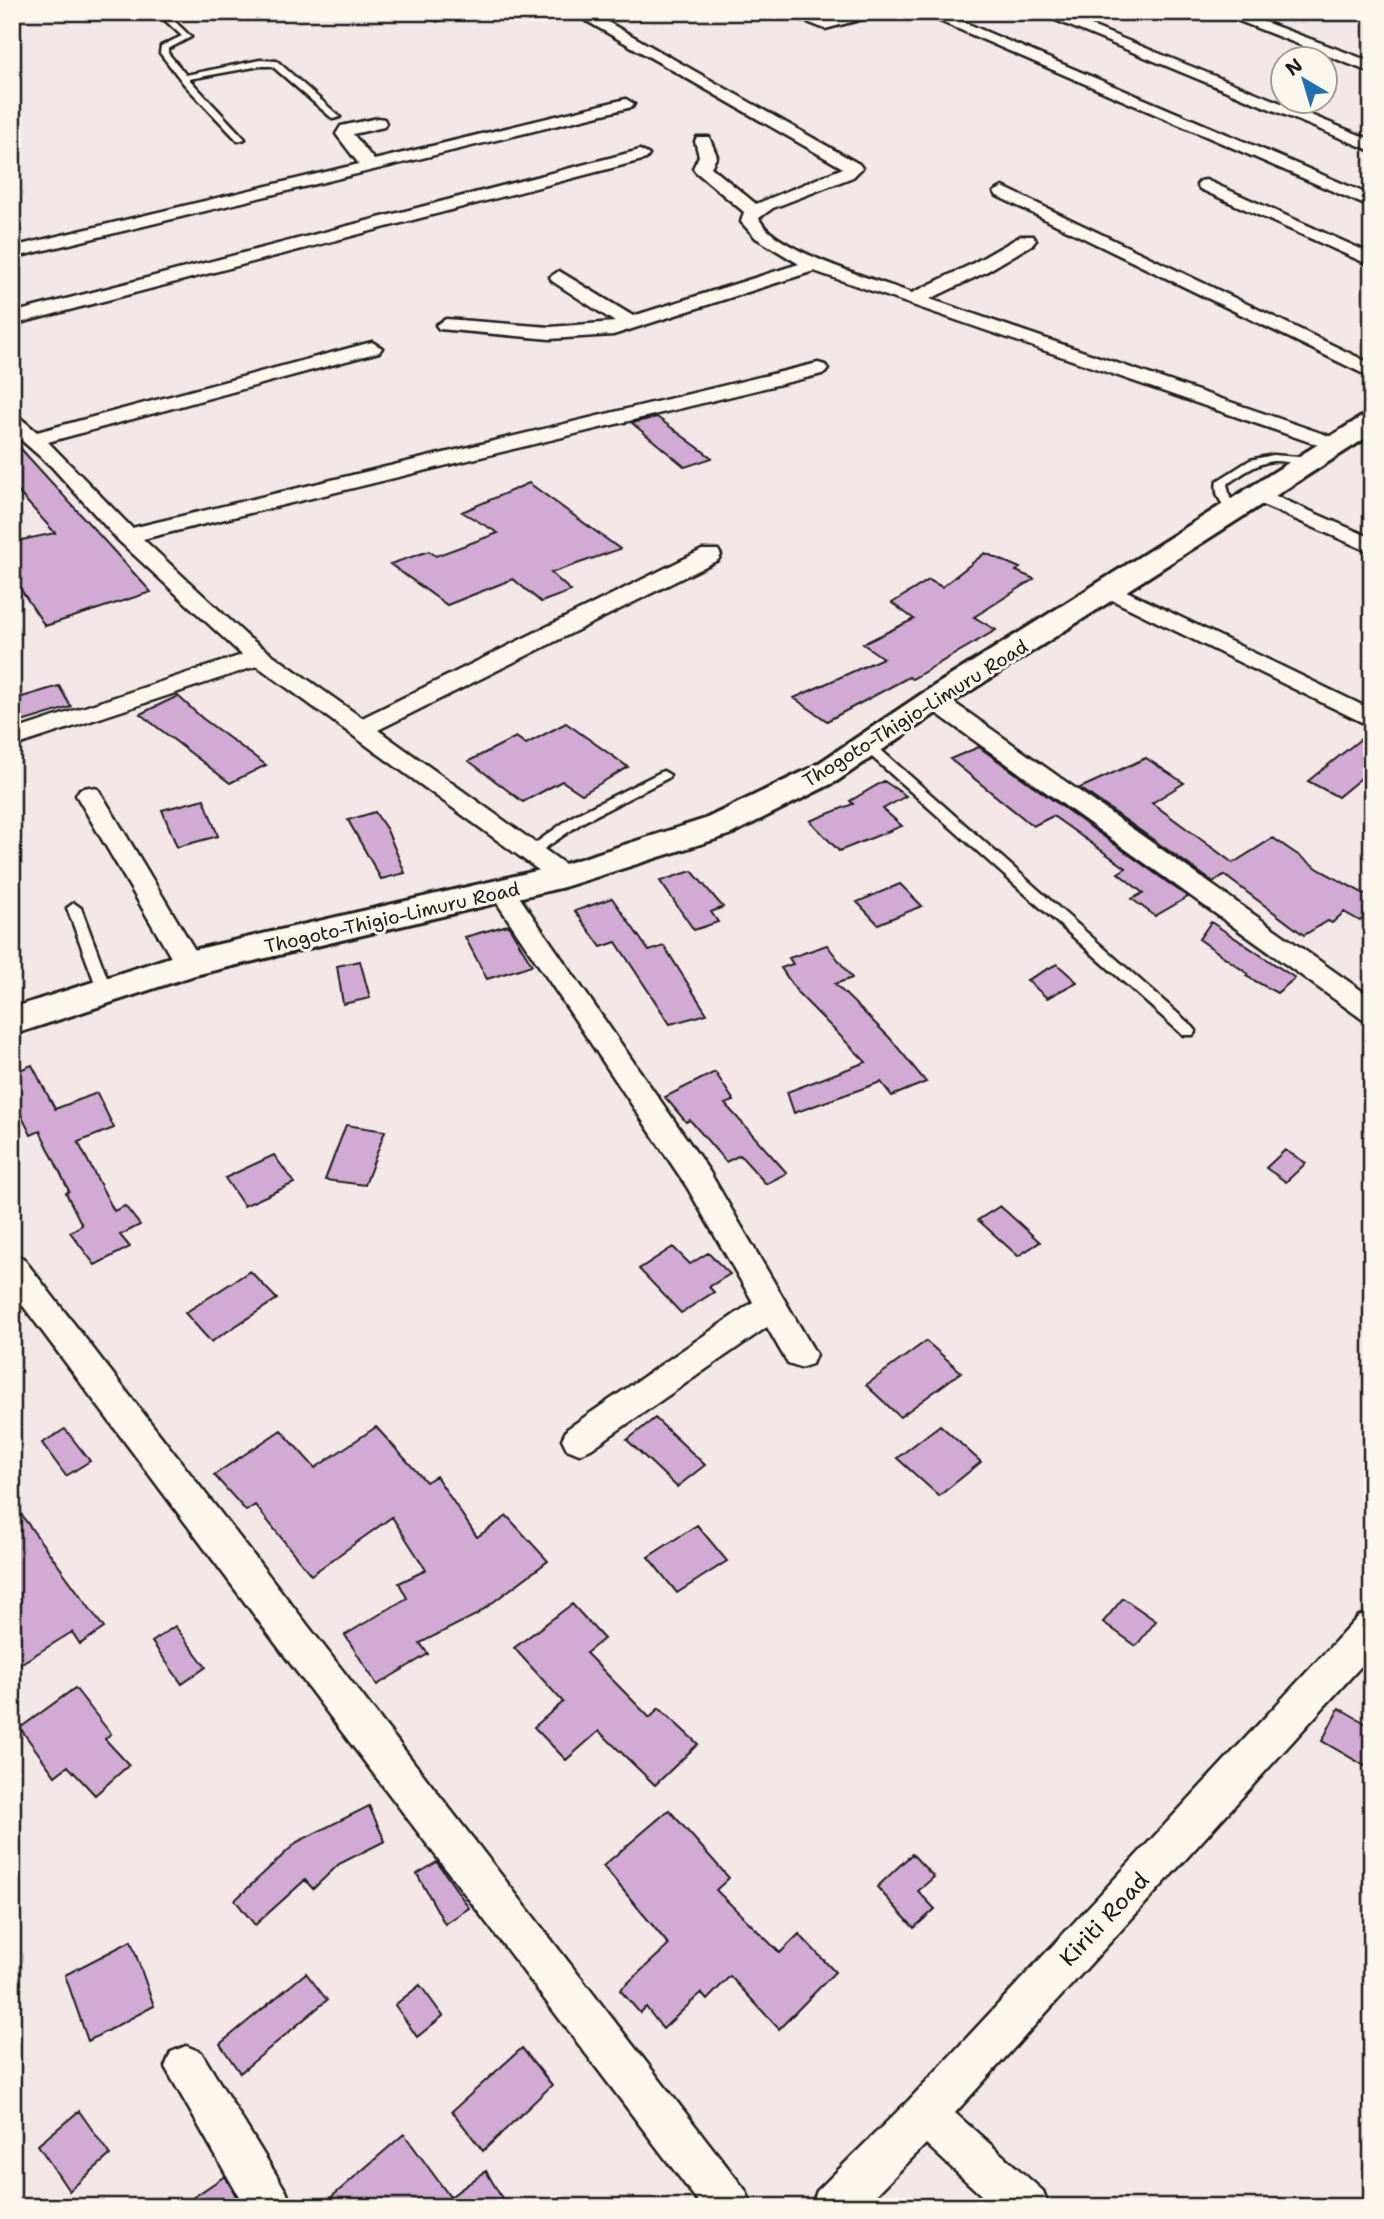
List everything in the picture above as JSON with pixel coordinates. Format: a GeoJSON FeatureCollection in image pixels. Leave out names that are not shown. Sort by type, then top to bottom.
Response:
{"type":"FeatureCollection","features":[{"type":"Feature","properties":{"kind":"highway","name":"Thogoto-Thigio-Limuru Road"},"geometry":{"type":"LineString","coordinates":[[13,1020],[189,964],[564,876],[717,827],[825,774],[934,700],[1372,422]]}},
{"type":"Feature","properties":{"kind":"street"},"geometry":{"type":"LineString","coordinates":[[578,12],[853,168],[767,204],[750,216],[754,227],[814,265],[1325,453]]}},
{"type":"Feature","properties":{"kind":"street"},"geometry":{"type":"LineString","coordinates":[[789,12],[825,24],[873,12]]}},
{"type":"Feature","properties":{"kind":"street"},"geometry":{"type":"LineString","coordinates":[[926,12],[1372,203]]}},
{"type":"Feature","properties":{"kind":"street"},"geometry":{"type":"LineString","coordinates":[[1043,12],[1372,146]]}},
{"type":"Feature","properties":{"kind":"street"},"geometry":{"type":"LineString","coordinates":[[1223,12],[1372,68]]}},
{"type":"Feature","properties":{"kind":"street"},"geometry":{"type":"LineString","coordinates":[[12,253],[626,104]]}},
{"type":"Feature","properties":{"kind":"street"},"geometry":{"type":"LineString","coordinates":[[370,166],[344,134],[347,130],[378,123]]}},
{"type":"Feature","properties":{"kind":"street"},"geometry":{"type":"LineString","coordinates":[[703,141],[708,156],[702,168],[755,212]]}},
{"type":"Feature","properties":{"kind":"street"},"geometry":{"type":"LineString","coordinates":[[12,319],[640,155]]}},
{"type":"Feature","properties":{"kind":"street"},"geometry":{"type":"LineString","coordinates":[[1206,185],[1372,261]]}},
{"type":"Feature","properties":{"kind":"street"},"geometry":{"type":"LineString","coordinates":[[1003,192],[1372,372]]}},
{"type":"Feature","properties":{"kind":"street"},"geometry":{"type":"LineString","coordinates":[[912,300],[976,269],[1027,240]]}},
{"type":"Feature","properties":{"kind":"street"},"geometry":{"type":"LineString","coordinates":[[446,325],[558,335],[586,334],[631,324],[814,265]]}},
{"type":"Feature","properties":{"kind":"street"},"geometry":{"type":"LineString","coordinates":[[559,277],[631,324]]}},
{"type":"Feature","properties":{"kind":"street"},"geometry":{"type":"LineString","coordinates":[[33,440],[372,348]]}},
{"type":"Feature","properties":{"kind":"street"},"geometry":{"type":"LineString","coordinates":[[127,536],[818,369]]}},
{"type":"Feature","properties":{"kind":"street"},"geometry":{"type":"LineString","coordinates":[[12,421],[127,536],[259,657],[564,876]]}},
{"type":"Feature","properties":{"kind":"street"},"geometry":{"type":"LineString","coordinates":[[1247,503],[1372,546]]}},
{"type":"Feature","properties":{"kind":"street"},"geometry":{"type":"LineString","coordinates":[[360,729],[710,555]]}},
{"type":"Feature","properties":{"kind":"street"},"geometry":{"type":"LineString","coordinates":[[1110,590],[1372,720]]}},
{"type":"Feature","properties":{"kind":"street"},"geometry":{"type":"LineString","coordinates":[[12,739],[259,657]]}},
{"type":"Feature","properties":{"kind":"street"},"geometry":{"type":"LineString","coordinates":[[934,700],[1372,1012]]}},
{"type":"Feature","properties":{"kind":"street"},"geometry":{"type":"LineString","coordinates":[[89,795],[189,964]]}},
{"type":"Feature","properties":{"kind":"street"},"geometry":{"type":"LineString","coordinates":[[502,891],[698,1179],[800,1354]]}},
{"type":"Feature","properties":{"kind":"street"},"geometry":{"type":"LineString","coordinates":[[12,1267],[730,2207]]}},
{"type":"Feature","properties":{"kind":"street"},"geometry":{"type":"LineString","coordinates":[[579,1439],[772,1306]]}},
{"type":"Feature","properties":{"kind":"street","name":"Kiriti Road"},"geometry":{"type":"LineString","coordinates":[[833,2207],[925,2114],[1372,1628]]}},
{"type":"Feature","properties":{"kind":"street"},"geometry":{"type":"LineString","coordinates":[[186,2067],[270,2207]]}},
{"type":"Feature","properties":{"kind":"street"},"geometry":{"type":"LineString","coordinates":[[925,2114],[1027,2207]]}},
{"type":"Feature","properties":{"kind":"lane"},"geometry":{"type":"LineString","coordinates":[[160,12],[187,37],[164,48],[164,53],[241,139]]}},
{"type":"Feature","properties":{"kind":"lane"},"geometry":{"type":"LineString","coordinates":[[184,78],[260,63],[274,63],[336,117]]}},
{"type":"Feature","properties":{"kind":"lane"},"geometry":{"type":"LineString","coordinates":[[868,746],[1188,1031]]}},
{"type":"Feature","properties":{"kind":"lane"},"geometry":{"type":"LineString","coordinates":[[530,852],[578,819],[663,775]]}},
{"type":"Feature","properties":{"kind":"lane"},"geometry":{"type":"LineString","coordinates":[[74,908],[105,991]]}},
{"type":"Feature","properties":{"kind":"building"},"geometry":{"type":"Polygon","coordinates":[[[657,417],[712,458],[685,467],[632,423],[657,417]]]}},
{"type":"Feature","properties":{"kind":"building"},"geometry":{"type":"Polygon","coordinates":[[[12,439],[151,592],[45,626],[12,576],[12,542],[55,533],[12,485],[12,439]]]}},
{"type":"Feature","properties":{"kind":"building"},"geometry":{"type":"Polygon","coordinates":[[[529,483],[620,549],[551,573],[571,591],[541,602],[513,579],[447,605],[390,564],[429,551],[436,556],[498,533],[462,512],[529,483]]]}},
{"type":"Feature","properties":{"kind":"building"},"geometry":{"type":"Polygon","coordinates":[[[985,553],[1020,568],[1016,571],[1034,579],[974,617],[996,630],[912,679],[909,677],[827,721],[794,698],[883,658],[863,644],[914,619],[892,603],[929,580],[942,587],[985,553]]]}},
{"type":"Feature","properties":{"kind":"building"},"geometry":{"type":"Polygon","coordinates":[[[59,686],[71,707],[12,725],[12,700],[59,686]]]}},
{"type":"Feature","properties":{"kind":"building"},"geometry":{"type":"Polygon","coordinates":[[[178,696],[202,718],[266,765],[230,783],[140,714],[178,696]]]}},
{"type":"Feature","properties":{"kind":"building"},"geometry":{"type":"Polygon","coordinates":[[[566,723],[628,767],[582,794],[562,781],[523,802],[469,761],[516,737],[526,744],[566,723]]]}},
{"type":"Feature","properties":{"kind":"building"},"geometry":{"type":"Polygon","coordinates":[[[1372,730],[1372,769],[1338,797],[1308,781],[1372,730]]]}},
{"type":"Feature","properties":{"kind":"building"},"geometry":{"type":"Polygon","coordinates":[[[979,747],[1188,897],[1155,916],[1132,899],[1143,893],[1118,873],[1126,868],[1053,816],[1033,826],[950,759],[979,747]]]}},
{"type":"Feature","properties":{"kind":"building"},"geometry":{"type":"Polygon","coordinates":[[[1146,758],[1184,783],[1152,803],[1233,863],[1273,838],[1320,870],[1372,898],[1372,910],[1360,921],[1344,912],[1332,923],[1328,921],[1304,935],[1224,875],[1213,882],[1080,788],[1146,758]]]}},
{"type":"Feature","properties":{"kind":"building"},"geometry":{"type":"Polygon","coordinates":[[[884,781],[906,796],[883,809],[902,826],[839,851],[810,821],[853,804],[850,801],[884,781]]]}},
{"type":"Feature","properties":{"kind":"building"},"geometry":{"type":"Polygon","coordinates":[[[204,799],[218,836],[177,847],[162,810],[204,799]]]}},
{"type":"Feature","properties":{"kind":"building"},"geometry":{"type":"Polygon","coordinates":[[[375,812],[387,830],[405,873],[381,879],[348,820],[375,812]]]}},
{"type":"Feature","properties":{"kind":"building"},"geometry":{"type":"Polygon","coordinates":[[[692,871],[723,907],[711,912],[718,922],[694,930],[660,881],[692,871]]]}},
{"type":"Feature","properties":{"kind":"building"},"geometry":{"type":"Polygon","coordinates":[[[900,884],[922,906],[878,924],[857,902],[900,884]]]}},
{"type":"Feature","properties":{"kind":"building"},"geometry":{"type":"Polygon","coordinates":[[[612,898],[649,951],[664,946],[707,1014],[670,1024],[616,942],[601,947],[575,911],[612,898]]]}},
{"type":"Feature","properties":{"kind":"building"},"geometry":{"type":"Polygon","coordinates":[[[1211,922],[1295,978],[1277,993],[1246,976],[1248,974],[1199,939],[1211,922]]]}},
{"type":"Feature","properties":{"kind":"building"},"geometry":{"type":"Polygon","coordinates":[[[508,925],[532,965],[487,979],[465,937],[508,925]]]}},
{"type":"Feature","properties":{"kind":"building"},"geometry":{"type":"Polygon","coordinates":[[[827,945],[852,978],[835,984],[889,1037],[926,1082],[892,1096],[881,1082],[794,1113],[787,1092],[866,1062],[798,993],[781,968],[793,964],[789,958],[827,945]]]}},
{"type":"Feature","properties":{"kind":"building"},"geometry":{"type":"Polygon","coordinates":[[[360,961],[370,998],[343,1004],[337,966],[360,961]]]}},
{"type":"Feature","properties":{"kind":"building"},"geometry":{"type":"Polygon","coordinates":[[[1057,964],[1077,982],[1047,998],[1027,980],[1057,964]]]}},
{"type":"Feature","properties":{"kind":"building"},"geometry":{"type":"Polygon","coordinates":[[[32,1065],[55,1109],[97,1093],[114,1128],[78,1142],[114,1211],[125,1206],[140,1225],[120,1235],[130,1247],[95,1265],[70,1232],[82,1225],[40,1131],[31,1135],[12,1097],[12,1073],[32,1065]]]}},
{"type":"Feature","properties":{"kind":"building"},"geometry":{"type":"Polygon","coordinates":[[[715,1072],[734,1101],[725,1104],[787,1173],[766,1184],[740,1155],[726,1162],[690,1120],[686,1122],[665,1097],[715,1072]]]}},
{"type":"Feature","properties":{"kind":"building"},"geometry":{"type":"Polygon","coordinates":[[[346,1125],[385,1131],[365,1185],[325,1180],[346,1125]]]}},
{"type":"Feature","properties":{"kind":"building"},"geometry":{"type":"Polygon","coordinates":[[[1285,1150],[1306,1163],[1286,1182],[1266,1168],[1285,1150]]]}},
{"type":"Feature","properties":{"kind":"building"},"geometry":{"type":"Polygon","coordinates":[[[274,1155],[294,1183],[244,1206],[225,1178],[274,1155]]]}},
{"type":"Feature","properties":{"kind":"building"},"geometry":{"type":"Polygon","coordinates":[[[1000,1206],[1040,1242],[1018,1256],[978,1220],[1000,1206]]]}},
{"type":"Feature","properties":{"kind":"building"},"geometry":{"type":"Polygon","coordinates":[[[673,1247],[690,1264],[708,1253],[730,1274],[709,1287],[714,1292],[681,1313],[639,1269],[673,1247]]]}},
{"type":"Feature","properties":{"kind":"building"},"geometry":{"type":"Polygon","coordinates":[[[250,1271],[277,1299],[211,1342],[185,1313],[250,1271]]]}},
{"type":"Feature","properties":{"kind":"building"},"geometry":{"type":"Polygon","coordinates":[[[926,1341],[961,1372],[900,1417],[866,1385],[926,1341]]]}},
{"type":"Feature","properties":{"kind":"building"},"geometry":{"type":"Polygon","coordinates":[[[655,1418],[705,1465],[677,1487],[627,1440],[655,1418]]]}},
{"type":"Feature","properties":{"kind":"building"},"geometry":{"type":"Polygon","coordinates":[[[940,1425],[981,1462],[939,1496],[897,1458],[940,1425]]]}},
{"type":"Feature","properties":{"kind":"building"},"geometry":{"type":"Polygon","coordinates":[[[376,1427],[426,1482],[436,1476],[477,1537],[507,1516],[548,1561],[476,1615],[420,1643],[428,1654],[377,1685],[345,1635],[407,1598],[399,1583],[426,1570],[392,1517],[311,1575],[255,1505],[246,1511],[214,1475],[281,1430],[315,1468],[376,1427]]]}},
{"type":"Feature","properties":{"kind":"building"},"geometry":{"type":"Polygon","coordinates":[[[65,1429],[90,1461],[66,1476],[42,1443],[65,1429]]]}},
{"type":"Feature","properties":{"kind":"building"},"geometry":{"type":"Polygon","coordinates":[[[12,1502],[104,1628],[80,1644],[72,1632],[12,1669],[12,1502]]]}},
{"type":"Feature","properties":{"kind":"building"},"geometry":{"type":"Polygon","coordinates":[[[697,1525],[727,1561],[677,1593],[648,1557],[697,1525]]]}},
{"type":"Feature","properties":{"kind":"building"},"geometry":{"type":"Polygon","coordinates":[[[1123,1598],[1156,1621],[1136,1646],[1103,1622],[1123,1598]]]}},
{"type":"Feature","properties":{"kind":"building"},"geometry":{"type":"Polygon","coordinates":[[[572,1604],[604,1639],[586,1653],[650,1718],[659,1708],[698,1744],[655,1785],[599,1731],[566,1760],[534,1727],[563,1702],[514,1648],[572,1604]]]}},
{"type":"Feature","properties":{"kind":"building"},"geometry":{"type":"Polygon","coordinates":[[[175,1626],[206,1667],[182,1684],[152,1642],[175,1626]]]}},
{"type":"Feature","properties":{"kind":"building"},"geometry":{"type":"Polygon","coordinates":[[[75,1688],[111,1734],[105,1739],[129,1765],[95,1795],[68,1766],[55,1776],[20,1728],[75,1688]]]}},
{"type":"Feature","properties":{"kind":"building"},"geometry":{"type":"Polygon","coordinates":[[[1339,1708],[1372,1727],[1372,1770],[1322,1741],[1339,1708]]]}},
{"type":"Feature","properties":{"kind":"building"},"geometry":{"type":"Polygon","coordinates":[[[369,1806],[385,1841],[339,1864],[313,1889],[305,1880],[255,1925],[235,1900],[297,1842],[369,1806]]]}},
{"type":"Feature","properties":{"kind":"building"},"geometry":{"type":"Polygon","coordinates":[[[669,1810],[729,1878],[716,1890],[780,1953],[799,1934],[835,1972],[779,2029],[730,1976],[707,2000],[701,1993],[663,2029],[646,2007],[640,2013],[620,1990],[669,1945],[603,1866],[669,1810]]]}},
{"type":"Feature","properties":{"kind":"building"},"geometry":{"type":"Polygon","coordinates":[[[912,1854],[934,1877],[918,1891],[935,1909],[914,1928],[877,1887],[912,1854]]]}},
{"type":"Feature","properties":{"kind":"building"},"geometry":{"type":"Polygon","coordinates":[[[437,1862],[469,1908],[445,1924],[417,1874],[437,1862]]]}},
{"type":"Feature","properties":{"kind":"building"},"geometry":{"type":"Polygon","coordinates":[[[131,1941],[154,2006],[88,2041],[65,1975],[131,1941]]]}},
{"type":"Feature","properties":{"kind":"building"},"geometry":{"type":"Polygon","coordinates":[[[306,1973],[327,2000],[240,2073],[220,2044],[306,1973]]]}},
{"type":"Feature","properties":{"kind":"building"},"geometry":{"type":"Polygon","coordinates":[[[420,1985],[443,2016],[417,2037],[395,2005],[420,1985]]]}},
{"type":"Feature","properties":{"kind":"building"},"geometry":{"type":"Polygon","coordinates":[[[522,2048],[552,2085],[483,2151],[452,2111],[522,2048]]]}},
{"type":"Feature","properties":{"kind":"building"},"geometry":{"type":"Polygon","coordinates":[[[79,2111],[110,2155],[69,2191],[38,2145],[79,2111]]]}},
{"type":"Feature","properties":{"kind":"building"},"geometry":{"type":"Polygon","coordinates":[[[404,2134],[450,2197],[486,2171],[507,2207],[320,2207],[404,2134]]]}},
{"type":"Feature","properties":{"kind":"building"},"geometry":{"type":"Polygon","coordinates":[[[225,2176],[242,2207],[179,2207],[225,2176]]]}}]}
